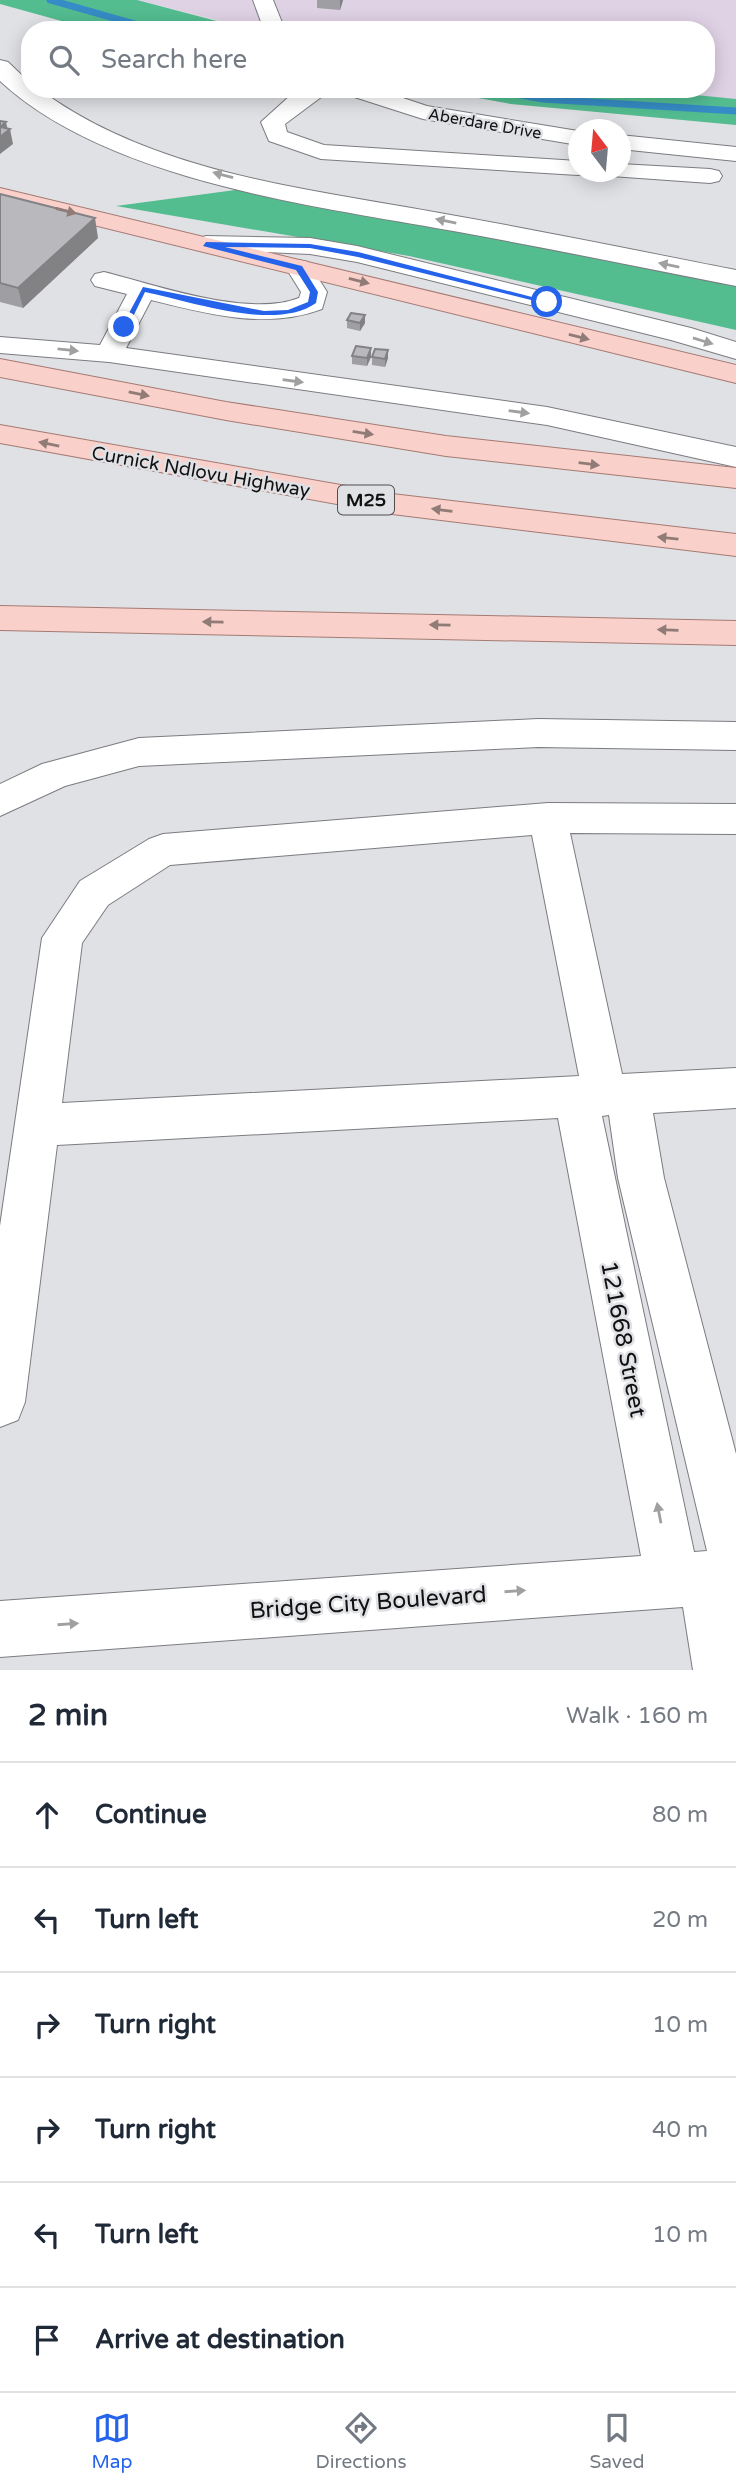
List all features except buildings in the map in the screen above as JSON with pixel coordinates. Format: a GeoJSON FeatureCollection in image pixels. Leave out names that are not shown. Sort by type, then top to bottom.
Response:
{"type":"FeatureCollection","features":[{"type":"Feature","properties":{"kind":"main road"},"geometry":{"type":"LineString","coordinates":[[0,195],[736,374]]}},
{"type":"Feature","properties":{"kind":"main road"},"geometry":{"type":"LineString","coordinates":[[0,368],[226,411],[446,446],[736,478]]}},
{"type":"Feature","properties":{"kind":"main road","name":"Curnick Ndlovu Highway"},"geometry":{"type":"LineString","coordinates":[[0,434],[392,504],[736,545]]}},
{"type":"Feature","properties":{"kind":"main road"},"geometry":{"type":"LineString","coordinates":[[0,618],[736,632]]}},
{"type":"Feature","properties":{"kind":"street"},"geometry":{"type":"LineString","coordinates":[[263,0],[271,21]]}},
{"type":"Feature","properties":{"kind":"street"},"geometry":{"type":"LineString","coordinates":[[0,56],[21,69]]}},
{"type":"Feature","properties":{"kind":"street"},"geometry":{"type":"LineString","coordinates":[[0,67],[6,76],[21,87]]}},
{"type":"Feature","properties":{"kind":"street"},"geometry":{"type":"LineString","coordinates":[[36,98],[55,112],[99,135],[170,161],[261,186],[736,278]]}},
{"type":"Feature","properties":{"kind":"street"},"geometry":{"type":"LineString","coordinates":[[71,98],[105,115],[158,135],[263,166],[709,248]]}},
{"type":"Feature","properties":{"kind":"street"},"geometry":{"type":"LineString","coordinates":[[305,98],[283,111],[273,122],[277,136],[321,152],[568,167]]}},
{"type":"Feature","properties":{"kind":"street","name":"Aberdare Drive"},"geometry":{"type":"LineString","coordinates":[[380,98],[423,112],[568,136]]}},
{"type":"Feature","properties":{"kind":"street"},"geometry":{"type":"LineString","coordinates":[[631,143],[736,154]]}},
{"type":"Feature","properties":{"kind":"street"},"geometry":{"type":"LineString","coordinates":[[631,163],[736,154]]}},
{"type":"Feature","properties":{"kind":"street"},"geometry":{"type":"LineString","coordinates":[[631,171],[736,179]]}},
{"type":"Feature","properties":{"kind":"street"},"geometry":{"type":"LineString","coordinates":[[206,244],[310,246],[358,254],[681,334],[736,351]]}},
{"type":"Feature","properties":{"kind":"street"},"geometry":{"type":"LineString","coordinates":[[100,269],[140,288],[264,314],[290,313],[304,309],[314,298],[314,292],[299,268]]}},
{"type":"Feature","properties":{"kind":"street"},"geometry":{"type":"LineString","coordinates":[[109,354],[140,288]]}},
{"type":"Feature","properties":{"kind":"street"},"geometry":{"type":"LineString","coordinates":[[0,345],[109,354],[547,416],[736,457]]}},
{"type":"Feature","properties":{"kind":"street"},"geometry":{"type":"LineString","coordinates":[[0,801],[55,774],[139,752],[538,733],[736,736]]}},
{"type":"Feature","properties":{"kind":"street"},"geometry":{"type":"LineString","coordinates":[[0,1402],[62,938],[94,893],[163,850],[548,818],[736,819]]}},
{"type":"Feature","properties":{"kind":"street","name":"121668 Street"},"geometry":{"type":"LineString","coordinates":[[548,818],[603,1096],[713,1572]]}},
{"type":"Feature","properties":{"kind":"street"},"geometry":{"type":"LineString","coordinates":[[36,1125],[736,1088]]}},
{"type":"Feature","properties":{"kind":"street","name":"121668 Street"},"geometry":{"type":"LineString","coordinates":[[603,1096],[642,1178],[713,1572]]}},
{"type":"Feature","properties":{"kind":"street"},"geometry":{"type":"LineString","coordinates":[[713,1572],[721,1670]]}},
{"type":"Feature","properties":{"kind":"street","name":"Bridge City Boulevard"},"geometry":{"type":"LineString","coordinates":[[0,1629],[713,1572]]}},
{"type":"Feature","properties":{"kind":"shaded area"},"geometry":{"type":"Polygon","coordinates":[[[137,0],[736,0],[736,125],[511,104],[478,98],[715,98],[715,21],[222,21],[137,0]]]}},
{"type":"Feature","properties":{"kind":"green space"},"geometry":{"type":"Polygon","coordinates":[[[0,0],[137,0],[217,21],[61,21],[0,4],[0,0]]]}},
{"type":"Feature","properties":{"kind":"green space"},"geometry":{"type":"Polygon","coordinates":[[[478,98],[736,99],[736,125],[511,104],[478,98]]]}},
{"type":"Feature","properties":{"kind":"green space"},"geometry":{"type":"Polygon","coordinates":[[[250,188],[736,284],[736,330],[409,256],[116,206],[250,188]]]}},
{"type":"Feature","properties":{"kind":"waterway"},"geometry":{"type":"LineString","coordinates":[[50,0],[124,21]]}},
{"type":"Feature","properties":{"kind":"waterway"},"geometry":{"type":"LineString","coordinates":[[538,98],[736,111]]}},
{"type":"Feature","properties":{"kind":"route"},"geometry":{"type":"LineString","coordinates":[[124,327],[143,289],[264,314],[290,313],[304,309],[312,303],[314,292],[299,268],[206,244],[310,246],[358,254],[547,302]]}}]}
